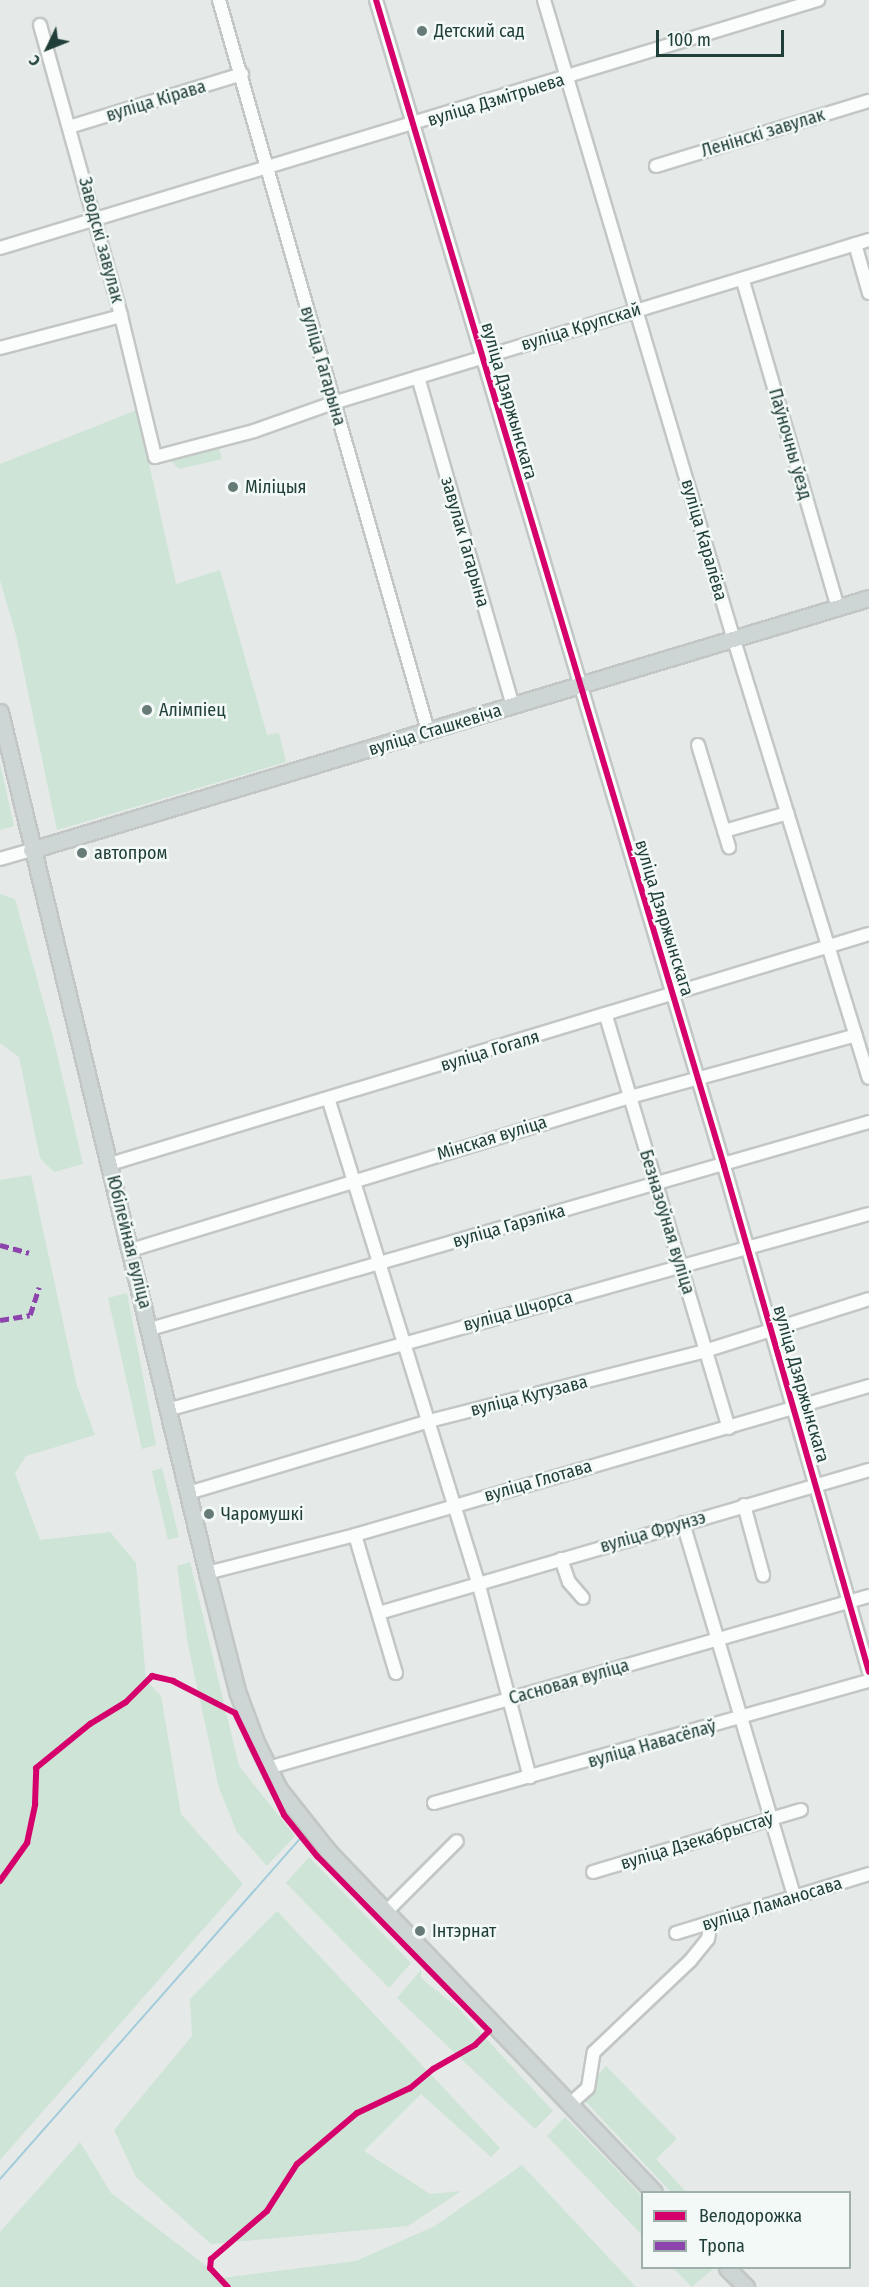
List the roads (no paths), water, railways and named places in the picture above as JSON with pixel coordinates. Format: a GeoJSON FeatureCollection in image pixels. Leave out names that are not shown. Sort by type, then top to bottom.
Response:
{"type":"FeatureCollection","features":[{"type":"Feature","properties":{"kind":"main road","name":"вуліца Сташкевіча"},"geometry":{"type":"LineString","coordinates":[[32,849],[578,688],[869,598]]}},
{"type":"Feature","properties":{"kind":"main road","name":"Юбілейная вуліца"},"geometry":{"type":"LineString","coordinates":[[0,712],[207,1573],[237,1691],[268,1768],[329,1852],[652,2191]]}},
{"type":"Feature","properties":{"kind":"main road"},"geometry":{"type":"LineString","coordinates":[[728,2269],[746,2287]]}},
{"type":"Feature","properties":{"kind":"street","name":"вуліца Гагарына"},"geometry":{"type":"LineString","coordinates":[[219,0],[428,731]]}},
{"type":"Feature","properties":{"kind":"street","name":"вуліца Дзяржынскага"},"geometry":{"type":"LineString","coordinates":[[376,0],[578,688],[696,1081],[724,1166],[791,1407],[869,1672]]}},
{"type":"Feature","properties":{"kind":"street","name":"вуліца Каралёва"},"geometry":{"type":"LineString","coordinates":[[544,0],[570,78],[734,640],[869,1078]]}},
{"type":"Feature","properties":{"kind":"street","name":"вуліца Дзмітрыева"},"geometry":{"type":"LineString","coordinates":[[0,248],[96,222],[818,0]]}},
{"type":"Feature","properties":{"kind":"street","name":"Заводскі завулак"},"geometry":{"type":"LineString","coordinates":[[40,25],[96,222],[155,457]]}},
{"type":"Feature","properties":{"kind":"street","name":"вуліца Кірава"},"geometry":{"type":"LineString","coordinates":[[69,128],[242,74]]}},
{"type":"Feature","properties":{"kind":"street","name":"Ленінскі завулак"},"geometry":{"type":"LineString","coordinates":[[656,166],[869,101]]}},
{"type":"Feature","properties":{"kind":"street","name":"вуліца Крупскай"},"geometry":{"type":"LineString","coordinates":[[155,457],[254,431],[333,403],[481,357],[637,309],[743,281],[869,240]]}},
{"type":"Feature","properties":{"kind":"street"},"geometry":{"type":"LineString","coordinates":[[855,244],[869,293]]}},
{"type":"Feature","properties":{"kind":"street","name":"Паўночны ўезд"},"geometry":{"type":"LineString","coordinates":[[743,281],[838,607]]}},
{"type":"Feature","properties":{"kind":"street"},"geometry":{"type":"LineString","coordinates":[[0,348],[121,316]]}},
{"type":"Feature","properties":{"kind":"street","name":"завулак Гагарына"},"geometry":{"type":"LineString","coordinates":[[418,377],[513,706]]}},
{"type":"Feature","properties":{"kind":"street"},"geometry":{"type":"LineString","coordinates":[[698,745],[729,847]]}},
{"type":"Feature","properties":{"kind":"street"},"geometry":{"type":"LineString","coordinates":[[724,831],[788,813]]}},
{"type":"Feature","properties":{"kind":"street","name":"вуліца Сташкевіча"},"geometry":{"type":"LineString","coordinates":[[0,859],[32,849]]}},
{"type":"Feature","properties":{"kind":"street","name":"вуліца Гогаля"},"geometry":{"type":"LineString","coordinates":[[110,1164],[329,1101],[869,934]]}},
{"type":"Feature","properties":{"kind":"street","name":"Безназоўная вуліца"},"geometry":{"type":"LineString","coordinates":[[606,1016],[729,1428]]}},
{"type":"Feature","properties":{"kind":"street","name":"Мінская вуліца"},"geometry":{"type":"LineString","coordinates":[[131,1250],[630,1097],[696,1081],[856,1035]]}},
{"type":"Feature","properties":{"kind":"street"},"geometry":{"type":"LineString","coordinates":[[329,1101],[401,1343],[429,1421],[478,1582],[530,1777]]}},
{"type":"Feature","properties":{"kind":"street","name":"вуліца Гарэліка"},"geometry":{"type":"LineString","coordinates":[[150,1329],[724,1166],[869,1122]]}},
{"type":"Feature","properties":{"kind":"street","name":"вуліца Шчорса"},"geometry":{"type":"LineString","coordinates":[[167,1410],[869,1214]]}},
{"type":"Feature","properties":{"kind":"street","name":"вуліца Кутузава"},"geometry":{"type":"LineString","coordinates":[[188,1493],[429,1421],[705,1351],[869,1299]]}},
{"type":"Feature","properties":{"kind":"street","name":"вуліца Глотава"},"geometry":{"type":"LineString","coordinates":[[207,1573],[355,1535],[869,1386]]}},
{"type":"Feature","properties":{"kind":"street","name":"вуліца Фрунзэ"},"geometry":{"type":"LineString","coordinates":[[379,1613],[478,1582],[869,1470]]}},
{"type":"Feature","properties":{"kind":"street"},"geometry":{"type":"LineString","coordinates":[[744,1505],[763,1575]]}},
{"type":"Feature","properties":{"kind":"street"},"geometry":{"type":"LineString","coordinates":[[683,1523],[720,1639],[794,1896]]}},
{"type":"Feature","properties":{"kind":"street"},"geometry":{"type":"LineString","coordinates":[[355,1535],[396,1673]]}},
{"type":"Feature","properties":{"kind":"street"},"geometry":{"type":"LineString","coordinates":[[561,1559],[569,1582],[583,1598]]}},
{"type":"Feature","properties":{"kind":"street","name":"Сасновая вуліца"},"geometry":{"type":"LineString","coordinates":[[268,1768],[869,1596]]}},
{"type":"Feature","properties":{"kind":"street","name":"вуліца Навасёлаў"},"geometry":{"type":"LineString","coordinates":[[434,1803],[742,1719],[869,1681]]}},
{"type":"Feature","properties":{"kind":"street","name":"вуліца Дзекабрыстаў"},"geometry":{"type":"LineString","coordinates":[[593,1872],[801,1810]]}},
{"type":"Feature","properties":{"kind":"street"},"geometry":{"type":"LineString","coordinates":[[386,1912],[457,1841]]}},
{"type":"Feature","properties":{"kind":"street","name":"вуліца Ламаносава"},"geometry":{"type":"LineString","coordinates":[[676,1933],[869,1874]]}},
{"type":"Feature","properties":{"kind":"street"},"geometry":{"type":"LineString","coordinates":[[569,2105],[588,2088],[594,2052],[690,1961],[708,1939],[711,1922]]}},
{"type":"Feature","properties":{"kind":"waterway"},"geometry":{"type":"LineString","coordinates":[[0,2179],[300,1839]]}},
{"type":"Feature","properties":{"kind":"place","name":"Детский сад"},"geometry":{"type":"Point","coordinates":[422,31]}},
{"type":"Feature","properties":{"kind":"place","name":"Міліцыя"},"geometry":{"type":"Point","coordinates":[233,487]}},
{"type":"Feature","properties":{"kind":"place","name":"Алімпіец"},"geometry":{"type":"Point","coordinates":[147,710]}},
{"type":"Feature","properties":{"kind":"place","name":"автопром"},"geometry":{"type":"Point","coordinates":[82,853]}},
{"type":"Feature","properties":{"kind":"place","name":"Чаромушкі"},"geometry":{"type":"Point","coordinates":[209,1514]}},
{"type":"Feature","properties":{"kind":"place","name":"Інтэрнат"},"geometry":{"type":"Point","coordinates":[420,1931]}}]}
